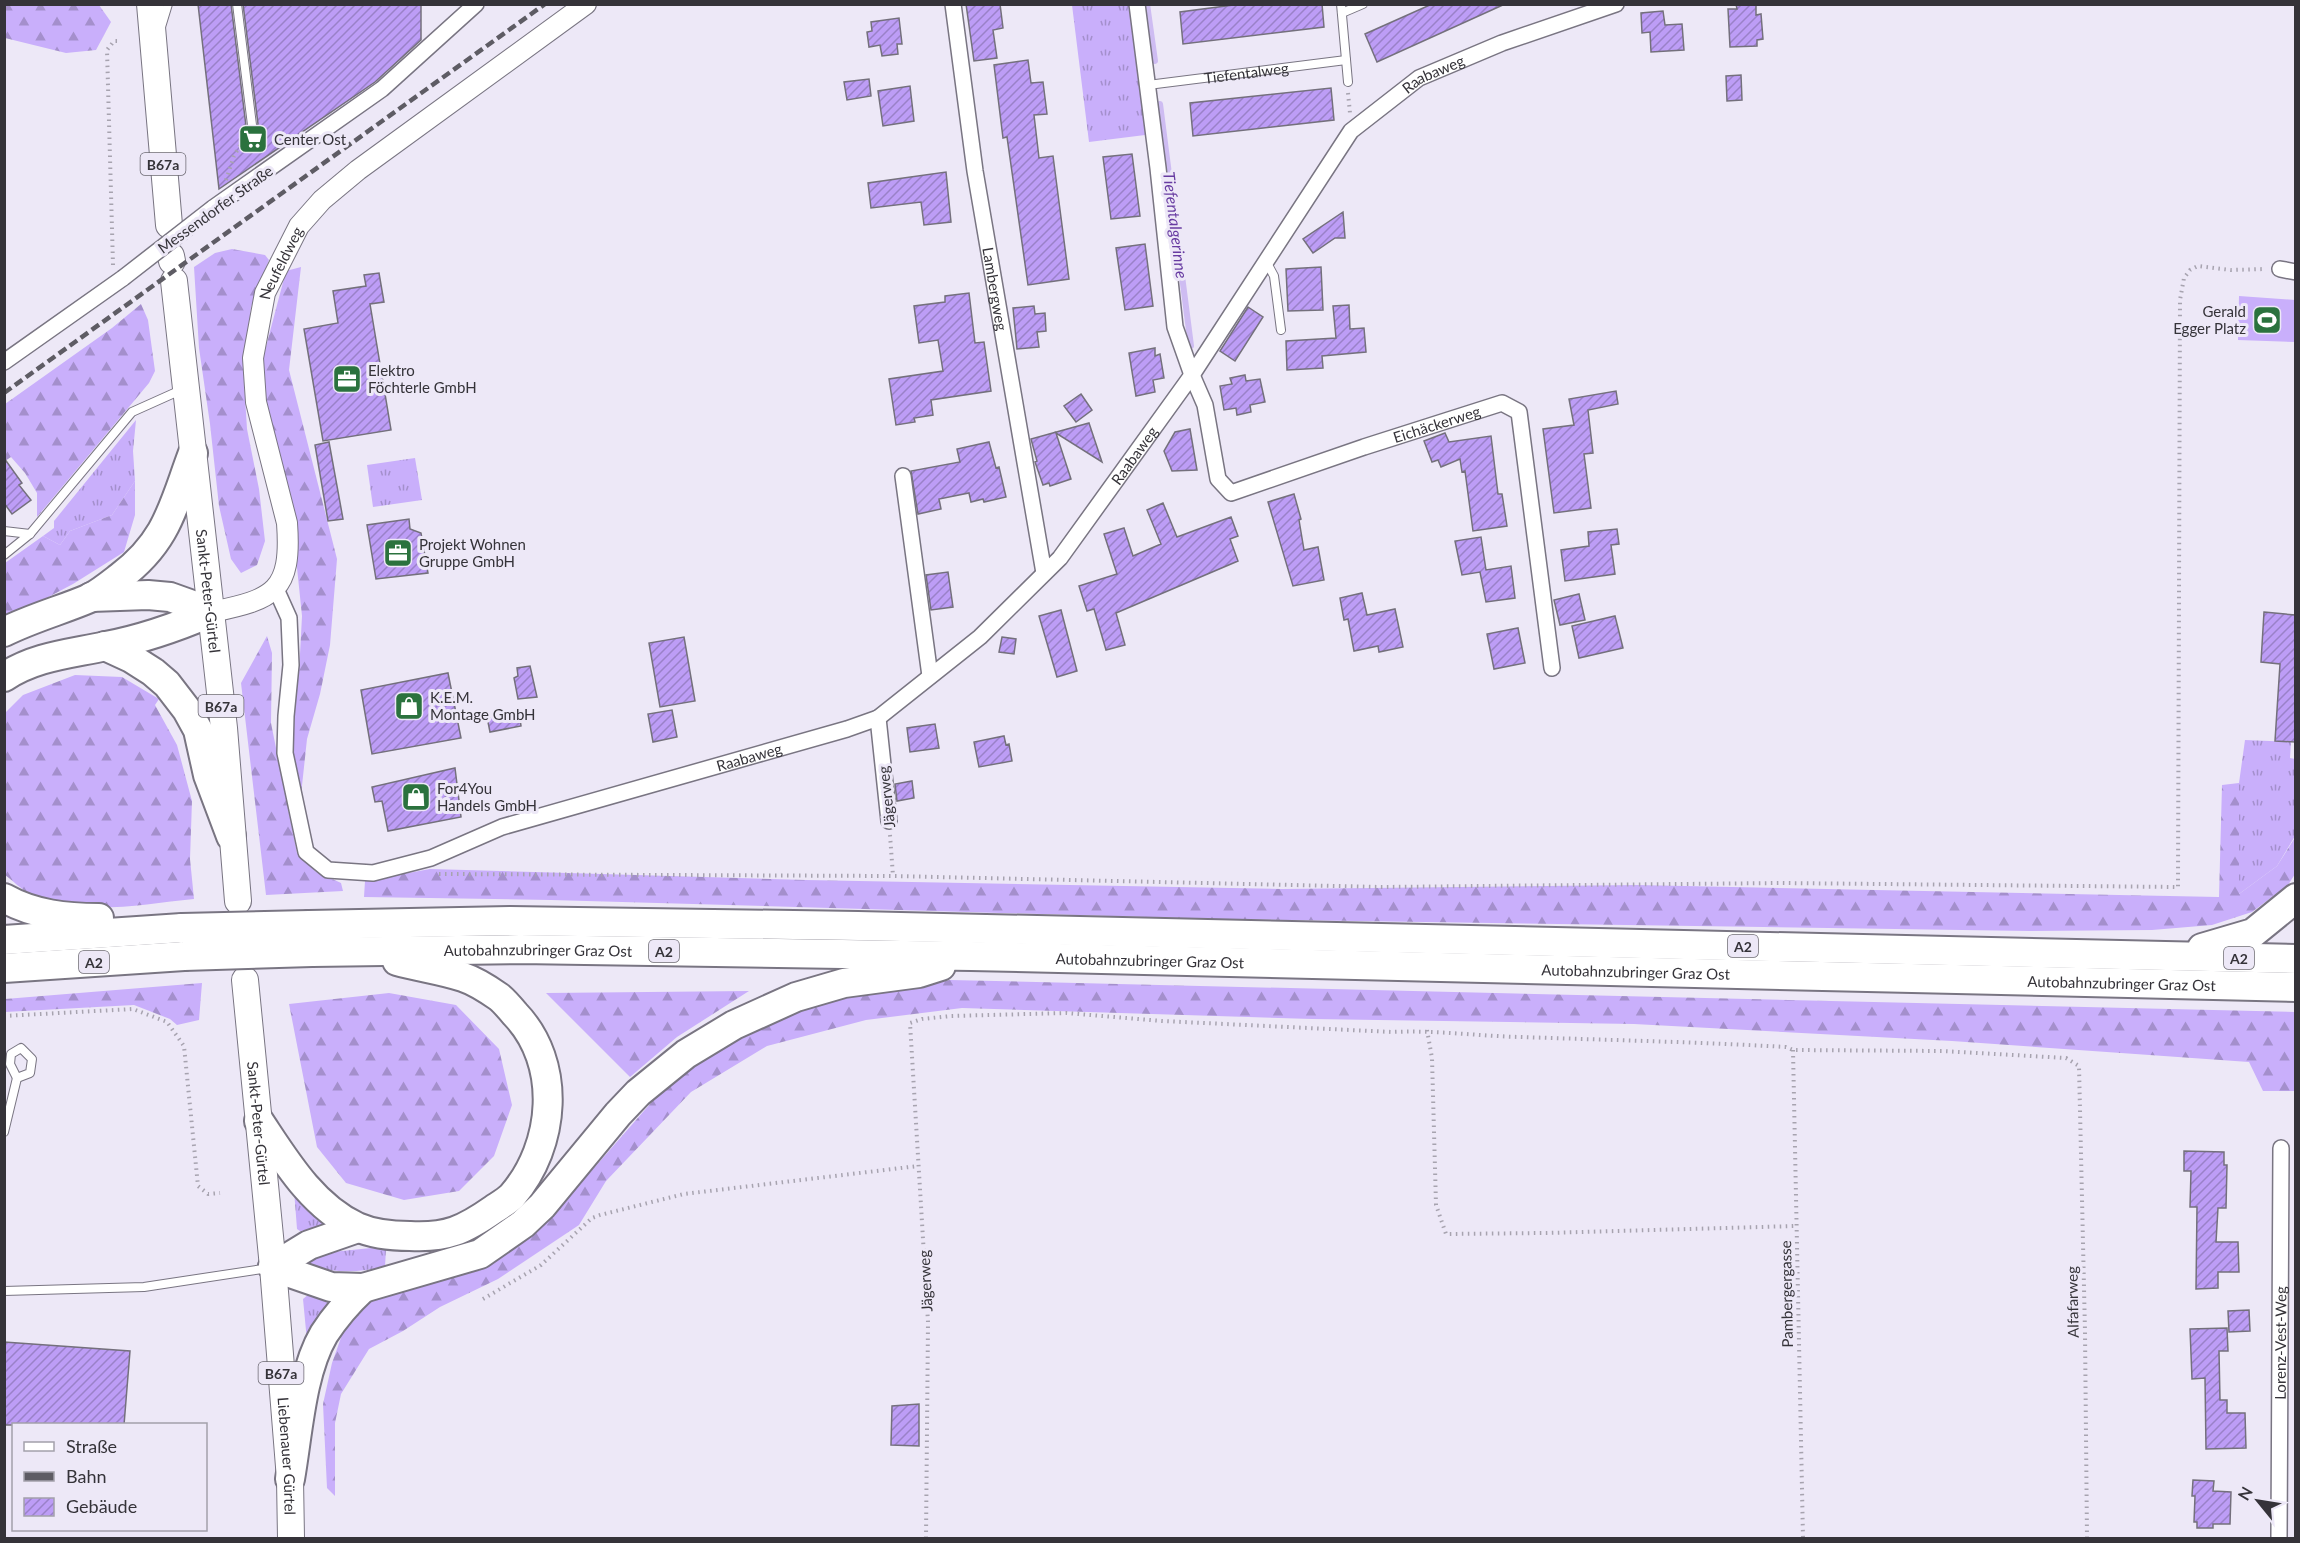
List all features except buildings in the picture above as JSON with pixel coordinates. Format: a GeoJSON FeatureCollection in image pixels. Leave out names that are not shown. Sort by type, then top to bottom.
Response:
{"type":"FeatureCollection","features":[{"type":"Feature","properties":{"kind":"highway"},"geometry":{"type":"LineString","coordinates":[[4,632],[25,621],[92,597],[132,568],[148,553],[168,521],[193,453]]}},
{"type":"Feature","properties":{"kind":"highway"},"geometry":{"type":"LineString","coordinates":[[92,597],[130,595],[170,597],[212,612]]}},
{"type":"Feature","properties":{"kind":"highway"},"geometry":{"type":"LineString","coordinates":[[4,677],[21,666],[46,657],[105,646],[174,628],[212,612]]}},
{"type":"Feature","properties":{"kind":"highway"},"geometry":{"type":"LineString","coordinates":[[105,646],[131,658],[153,672],[187,710],[198,730],[208,775],[231,836]]}},
{"type":"Feature","properties":{"kind":"highway"},"geometry":{"type":"LineString","coordinates":[[4,898],[38,912],[70,918],[102,918],[142,930]]}},
{"type":"Feature","properties":{"kind":"highway"},"geometry":{"type":"LineString","coordinates":[[2182,956],[2218,942],[2253,933],[2295,898]]}},
{"type":"Feature","properties":{"kind":"highway","name":"Autobahnzubringer Graz Ost"},"geometry":{"type":"LineString","coordinates":[[4,968],[184,956],[311,938],[510,921],[846,926],[2295,959]]}},
{"type":"Feature","properties":{"kind":"highway","name":"Autobahnzubringer Graz Ost"},"geometry":{"type":"LineString","coordinates":[[4,940],[182,928],[311,938],[357,952],[520,949],[971,956],[2295,987]]}},
{"type":"Feature","properties":{"kind":"highway"},"geometry":{"type":"LineString","coordinates":[[259,1121],[288,1165],[313,1195],[334,1213],[358,1228],[390,1236],[418,1237],[453,1233],[477,1221],[511,1197],[528,1172],[544,1138],[549,1101],[543,1062],[529,1028],[501,999],[465,978],[357,952]]}},
{"type":"Feature","properties":{"kind":"highway"},"geometry":{"type":"LineString","coordinates":[[273,1267],[331,1287],[363,1288],[480,1254],[542,1206],[618,1114],[638,1093],[686,1054],[734,1025],[796,997],[844,982],[919,973],[971,956]]}},
{"type":"Feature","properties":{"kind":"highway"},"geometry":{"type":"LineString","coordinates":[[273,1267],[309,1245],[358,1228]]}},
{"type":"Feature","properties":{"kind":"highway"},"geometry":{"type":"LineString","coordinates":[[290,1479],[311,1366],[323,1336],[349,1301],[363,1288]]}},
{"type":"Feature","properties":{"kind":"main road","name":"B67a"},"geometry":{"type":"LineString","coordinates":[[150,4],[169,225]]}},
{"type":"Feature","properties":{"kind":"main road","name":"Sankt-Peter-Gürtel"},"geometry":{"type":"LineString","coordinates":[[173,266],[224,728],[238,901]]}},
{"type":"Feature","properties":{"kind":"main road","name":"Sankt-Peter-Gürtel"},"geometry":{"type":"LineString","coordinates":[[245,980],[273,1267]]}},
{"type":"Feature","properties":{"kind":"main road","name":"Liebenauer Gürtel"},"geometry":{"type":"LineString","coordinates":[[273,1267],[290,1479],[291,1539]]}},
{"type":"Feature","properties":{"kind":"street","name":"Messendorfer Straße"},"geometry":{"type":"LineString","coordinates":[[120,280],[213,208],[382,89],[476,4]]}},
{"type":"Feature","properties":{"kind":"street","name":"Neufeldweg"},"geometry":{"type":"LineString","coordinates":[[276,589],[286,562],[287,523],[256,402],[252,358],[265,293],[298,226],[322,200],[358,170],[586,4]]}},
{"type":"Feature","properties":{"kind":"street","name":"Lambergweg"},"geometry":{"type":"LineString","coordinates":[[953,4],[975,171],[1044,573]]}},
{"type":"Feature","properties":{"kind":"street"},"geometry":{"type":"LineString","coordinates":[[1137,4],[1175,327],[1192,375]]}},
{"type":"Feature","properties":{"kind":"street","name":"Raabaweg"},"geometry":{"type":"LineString","coordinates":[[276,589],[289,618],[291,665],[285,753],[306,852],[328,870],[372,873],[423,860],[502,827],[847,729],[878,718],[980,637],[1060,558],[1192,375],[1351,131],[1419,78],[1502,43],[1616,4]]}},
{"type":"Feature","properties":{"kind":"street"},"geometry":{"type":"LineString","coordinates":[[4,362],[120,280]]}},
{"type":"Feature","properties":{"kind":"street","name":"Eichäckerweg"},"geometry":{"type":"LineString","coordinates":[[1192,375],[1205,405],[1218,479],[1231,494],[1364,447],[1502,403],[1519,412],[1552,668]]}},
{"type":"Feature","properties":{"kind":"street"},"geometry":{"type":"LineString","coordinates":[[903,476],[930,676]]}},
{"type":"Feature","properties":{"kind":"street"},"geometry":{"type":"LineString","coordinates":[[212,612],[262,598],[276,589]]}},
{"type":"Feature","properties":{"kind":"street","name":"Jägerweg"},"geometry":{"type":"LineString","coordinates":[[878,718],[888,821]]}},
{"type":"Feature","properties":{"kind":"street","name":"Lorenz-Vest-Weg"},"geometry":{"type":"LineString","coordinates":[[2279,1539],[2281,1148]]}},
{"type":"Feature","properties":{"kind":"lane"},"geometry":{"type":"LineString","coordinates":[[155,49],[168,4]]}},
{"type":"Feature","properties":{"kind":"lane"},"geometry":{"type":"LineString","coordinates":[[237,4],[252,125]]}},
{"type":"Feature","properties":{"kind":"lane"},"geometry":{"type":"LineString","coordinates":[[1348,82],[1341,9],[1363,4]]}},
{"type":"Feature","properties":{"kind":"lane","name":"Tiefentalweg"},"geometry":{"type":"LineString","coordinates":[[1148,86],[1346,60]]}},
{"type":"Feature","properties":{"kind":"lane"},"geometry":{"type":"LineString","coordinates":[[1267,263],[1274,276],[1281,330]]}},
{"type":"Feature","properties":{"kind":"lane"},"geometry":{"type":"LineString","coordinates":[[4,555],[30,534],[132,412],[185,388]]}},
{"type":"Feature","properties":{"kind":"lane"},"geometry":{"type":"LineString","coordinates":[[4,531],[30,534]]}},
{"type":"Feature","properties":{"kind":"lane"},"geometry":{"type":"LineString","coordinates":[[4,1132],[17,1078]]}},
{"type":"Feature","properties":{"kind":"lane"},"geometry":{"type":"LineString","coordinates":[[4,1290],[144,1287],[273,1267]]}},
{"type":"Feature","properties":{"kind":"path"},"geometry":{"type":"LineString","coordinates":[[120,41],[114,41],[107,50],[113,266],[120,280]]}},
{"type":"Feature","properties":{"kind":"path"},"geometry":{"type":"LineString","coordinates":[[1348,82],[1351,131]]}},
{"type":"Feature","properties":{"kind":"path"},"geometry":{"type":"LineString","coordinates":[[227,177],[234,156],[252,125]]}},
{"type":"Feature","properties":{"kind":"path"},"geometry":{"type":"LineString","coordinates":[[423,860],[438,874],[893,876],[1381,887],[1769,883],[2178,887],[2180,300],[2184,278],[2190,270],[2198,266],[2231,270],[2288,270]]}},
{"type":"Feature","properties":{"kind":"path","name":"Jägerweg"},"geometry":{"type":"LineString","coordinates":[[888,821],[893,876]]}},
{"type":"Feature","properties":{"kind":"path"},"geometry":{"type":"LineString","coordinates":[[4,1016],[133,1008],[167,1022],[184,1046],[198,1186],[208,1194],[220,1193]]}},
{"type":"Feature","properties":{"kind":"path","name":"Jägerweg"},"geometry":{"type":"LineString","coordinates":[[926,1539],[928,1322],[910,1023],[922,1019],[951,1016],[1066,1013],[1162,1021],[1392,1032],[1427,1030]]}},
{"type":"Feature","properties":{"kind":"path"},"geometry":{"type":"LineString","coordinates":[[1793,1050],[1786,1047],[1721,1043],[1469,1035],[1427,1030],[1432,1058],[1436,1205],[1446,1234],[1796,1226]]}},
{"type":"Feature","properties":{"kind":"path","name":"Alfafarweg"},"geometry":{"type":"LineString","coordinates":[[1793,1050],[1953,1052],[2066,1058],[2079,1066],[2087,1539]]}},
{"type":"Feature","properties":{"kind":"path","name":"Pambergergasse"},"geometry":{"type":"LineString","coordinates":[[1793,1050],[1803,1539]]}},
{"type":"Feature","properties":{"kind":"path"},"geometry":{"type":"LineString","coordinates":[[483,1299],[541,1265],[592,1218],[684,1194],[918,1166]]}},
{"type":"Feature","properties":{"kind":"green space"},"geometry":{"type":"Polygon","coordinates":[[[5,4],[99,5],[111,22],[96,50],[66,53],[5,38],[5,4]]]}},
{"type":"Feature","properties":{"kind":"green space"},"geometry":{"type":"Polygon","coordinates":[[[1072,5],[1131,5],[1145,135],[1089,142],[1072,5]]]}},
{"type":"Feature","properties":{"kind":"green space"},"geometry":{"type":"Polygon","coordinates":[[[232,249],[265,255],[269,260],[251,307],[244,381],[247,429],[259,489],[265,541],[257,565],[241,573],[231,559],[219,506],[199,348],[194,267],[215,253],[232,249]]]}},
{"type":"Feature","properties":{"kind":"green space"},"geometry":{"type":"Polygon","coordinates":[[[301,267],[289,370],[337,559],[330,645],[320,694],[307,739],[301,795],[285,746],[299,673],[302,616],[296,558],[259,373],[286,271],[301,267]]]}},
{"type":"Feature","properties":{"kind":"green space","name":"Gerald Egger Platz"},"geometry":{"type":"Polygon","coordinates":[[[2239,296],[2295,300],[2295,342],[2238,340],[2239,296]]]}},
{"type":"Feature","properties":{"kind":"green space"},"geometry":{"type":"Polygon","coordinates":[[[141,304],[148,320],[155,371],[149,383],[37,517],[37,493],[25,473],[11,457],[5,461],[5,404],[112,328],[141,304]]]}},
{"type":"Feature","properties":{"kind":"green space"},"geometry":{"type":"Polygon","coordinates":[[[136,420],[133,451],[135,481],[112,515],[70,531],[60,545],[43,536],[54,528],[54,521],[136,420]]]}},
{"type":"Feature","properties":{"kind":"green space"},"geometry":{"type":"Polygon","coordinates":[[[415,458],[422,500],[373,507],[367,465],[415,458]]]}},
{"type":"Feature","properties":{"kind":"green space"},"geometry":{"type":"Polygon","coordinates":[[[135,481],[135,515],[124,552],[73,584],[5,620],[5,563],[43,536],[60,545],[70,531],[112,515],[135,481]]]}},
{"type":"Feature","properties":{"kind":"green space"},"geometry":{"type":"Polygon","coordinates":[[[267,636],[272,653],[271,723],[297,853],[315,871],[341,883],[343,891],[266,895],[241,683],[267,636]]]}},
{"type":"Feature","properties":{"kind":"green space"},"geometry":{"type":"Polygon","coordinates":[[[75,675],[122,677],[159,699],[155,705],[177,745],[192,801],[190,859],[194,899],[132,906],[70,906],[30,894],[5,875],[4,714],[23,695],[75,675]]]}},
{"type":"Feature","properties":{"kind":"green space"},"geometry":{"type":"Polygon","coordinates":[[[2245,740],[2291,742],[2290,758],[2295,759],[2295,836],[2277,866],[2239,894],[2239,783],[2245,740]]]}},
{"type":"Feature","properties":{"kind":"green space"},"geometry":{"type":"Polygon","coordinates":[[[2239,783],[2239,894],[2277,866],[2296,836],[2295,874],[2288,885],[2252,912],[2212,925],[2152,930],[2029,931],[1214,919],[551,900],[364,897],[365,881],[430,869],[806,880],[1282,889],[1637,885],[2219,897],[2222,785],[2239,783]]]}},
{"type":"Feature","properties":{"kind":"green space"},"geometry":{"type":"Polygon","coordinates":[[[950,980],[2295,1012],[2295,1091],[2263,1091],[2249,1062],[1952,1041],[1634,1024],[1312,1019],[962,1008],[866,1020],[767,1046],[691,1092],[606,1181],[579,1225],[498,1279],[440,1307],[403,1331],[369,1349],[341,1394],[335,1423],[335,1496],[327,1488],[323,1404],[332,1363],[343,1332],[371,1301],[480,1270],[531,1236],[671,1080],[745,1030],[857,992],[950,980]]]}},
{"type":"Feature","properties":{"kind":"green space"},"geometry":{"type":"Polygon","coordinates":[[[202,983],[199,1020],[177,1025],[170,1019],[134,1005],[5,1012],[5,999],[202,983]]]}},
{"type":"Feature","properties":{"kind":"green space"},"geometry":{"type":"Polygon","coordinates":[[[749,991],[677,1037],[630,1077],[546,993],[749,991]]]}},
{"type":"Feature","properties":{"kind":"green space"},"geometry":{"type":"Polygon","coordinates":[[[389,993],[456,1005],[499,1049],[512,1105],[494,1156],[459,1191],[404,1200],[346,1183],[317,1147],[289,1004],[389,993]]]}},
{"type":"Feature","properties":{"kind":"green space"},"geometry":{"type":"Polygon","coordinates":[[[294,1190],[332,1229],[300,1231],[297,1229],[294,1190]]]}},
{"type":"Feature","properties":{"kind":"green space"},"geometry":{"type":"Polygon","coordinates":[[[371,1248],[386,1249],[385,1267],[334,1271],[305,1262],[313,1254],[371,1248]]]}},
{"type":"Feature","properties":{"kind":"green space"},"geometry":{"type":"Polygon","coordinates":[[[309,1294],[336,1298],[307,1341],[303,1299],[309,1294]]]}},
{"type":"Feature","properties":{"kind":"waterway","name":"Tiefentalgerinne"},"geometry":{"type":"LineString","coordinates":[[1147,4],[1155,61]]}},
{"type":"Feature","properties":{"kind":"waterway","name":"Tiefentalgerinne"},"geometry":{"type":"LineString","coordinates":[[1160,104],[1191,346]]}},
{"type":"Feature","properties":{"kind":"railway"},"geometry":{"type":"LineString","coordinates":[[4,393],[545,4]]}},
{"type":"Feature","properties":{"kind":"place","name":"Center Ost"},"geometry":{"type":"Point","coordinates":[253,139]}},
{"type":"Feature","properties":{"kind":"place","name":"Gerald Egger Platz"},"geometry":{"type":"Point","coordinates":[2267,320]}},
{"type":"Feature","properties":{"kind":"place","name":"Elektro Föchterle GmbH"},"geometry":{"type":"Point","coordinates":[347,379]}},
{"type":"Feature","properties":{"kind":"place","name":"Projekt Wohnen Gruppe GmbH"},"geometry":{"type":"Point","coordinates":[398,553]}},
{"type":"Feature","properties":{"kind":"place","name":"K.E.M. Montage GmbH"},"geometry":{"type":"Point","coordinates":[409,706]}},
{"type":"Feature","properties":{"kind":"place","name":"For4You Handels GmbH"},"geometry":{"type":"Point","coordinates":[416,797]}}]}
